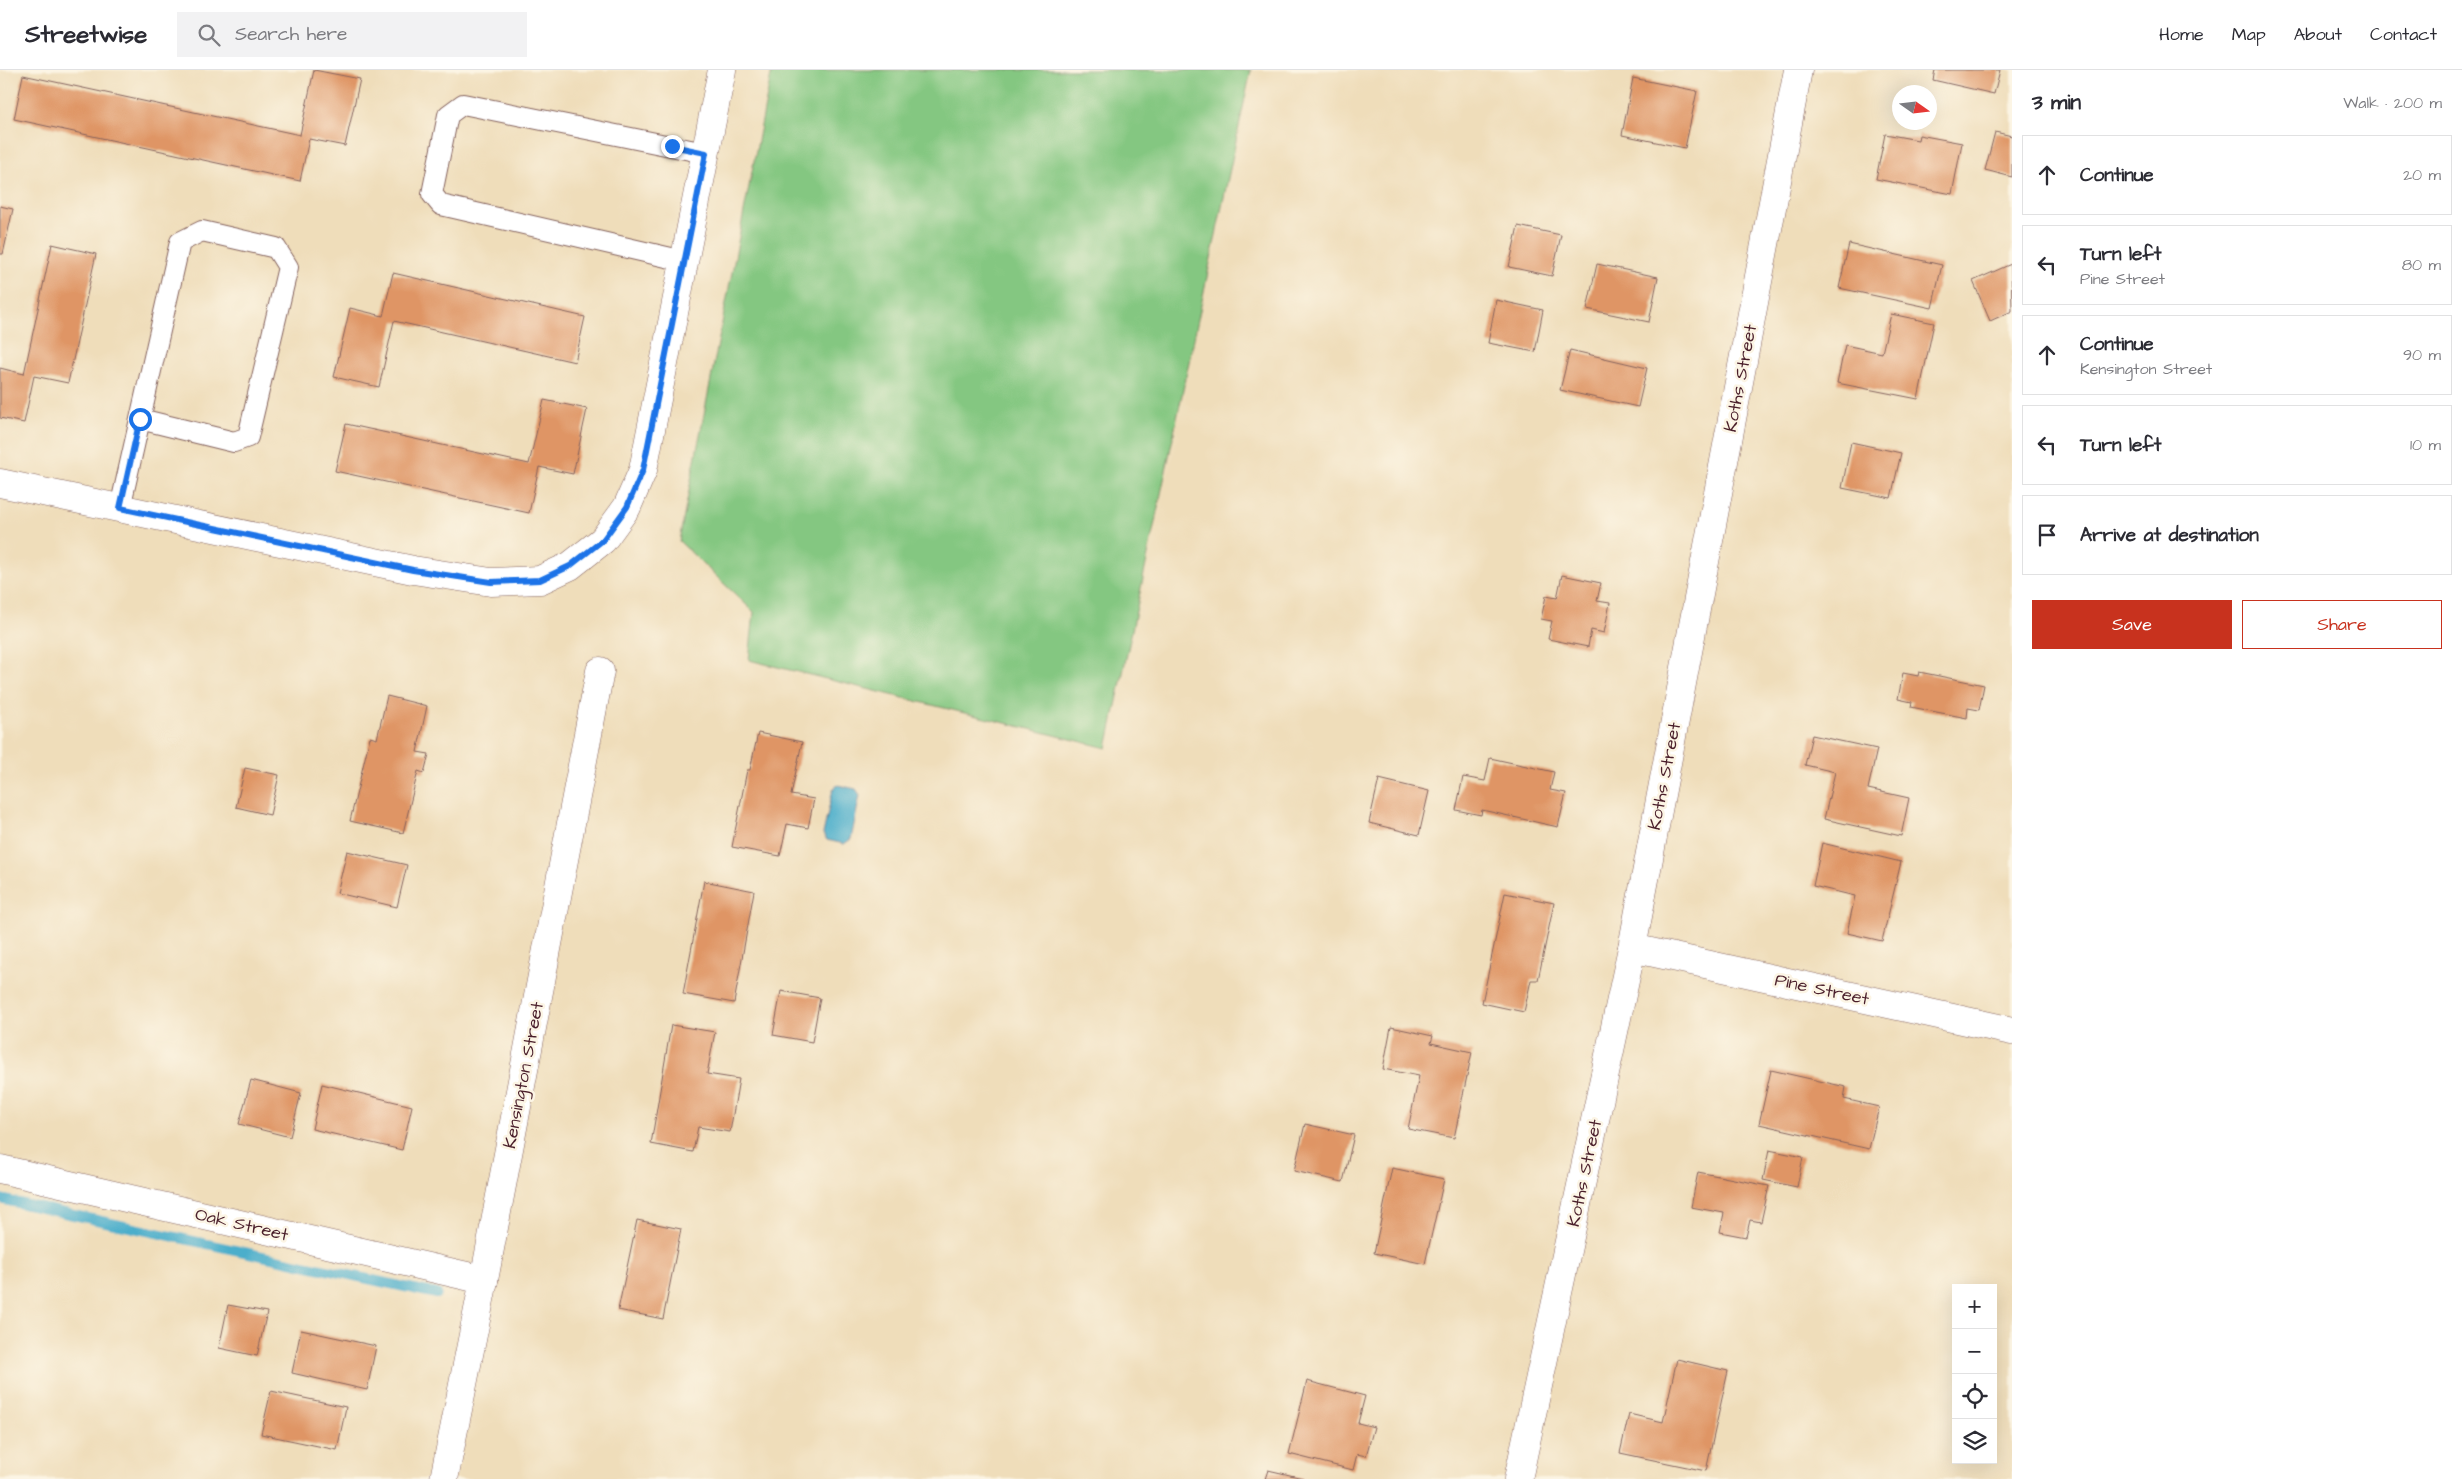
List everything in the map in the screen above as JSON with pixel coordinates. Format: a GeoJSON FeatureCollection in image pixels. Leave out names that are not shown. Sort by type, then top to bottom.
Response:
{"type":"FeatureCollection","features":[{"type":"Feature","properties":{"kind":"street"},"geometry":{"type":"LineString","coordinates":[[0,483],[413,570],[491,582],[540,580],[570,566],[603,540],[630,500],[643,470],[722,70]]}},
{"type":"Feature","properties":{"kind":"street","name":"Koths Street"},"geometry":{"type":"LineString","coordinates":[[1518,1479],[1632,948],[1798,70]]}},
{"type":"Feature","properties":{"kind":"street","name":"Kensington Street"},"geometry":{"type":"LineString","coordinates":[[444,1479],[484,1280],[600,671]]}},
{"type":"Feature","properties":{"kind":"street","name":"Pine Street"},"geometry":{"type":"LineString","coordinates":[[1632,948],[2012,1031]]}},
{"type":"Feature","properties":{"kind":"street","name":"Oak Street"},"geometry":{"type":"LineString","coordinates":[[0,1169],[484,1280]]}},
{"type":"Feature","properties":{"kind":"lane"},"geometry":{"type":"LineString","coordinates":[[684,260],[441,205],[432,194],[448,115],[463,104],[706,153]]}},
{"type":"Feature","properties":{"kind":"lane"},"geometry":{"type":"LineString","coordinates":[[120,508],[140,419],[180,242],[202,232],[276,248],[288,267],[248,437],[234,442],[140,419]]}},
{"type":"Feature","properties":{"kind":"green space"},"geometry":{"type":"Polygon","coordinates":[[[772,70],[1251,70],[1107,748],[749,660],[754,612],[679,541],[772,70]]]}},
{"type":"Feature","properties":{"kind":"water"},"geometry":{"type":"Polygon","coordinates":[[[838,785],[856,789],[860,795],[851,839],[844,844],[827,840],[823,834],[833,789],[838,785]]]}},
{"type":"Feature","properties":{"kind":"building"},"geometry":{"type":"Polygon","coordinates":[[[314,70],[360,79],[345,146],[309,139],[300,181],[14,119],[23,75],[300,135],[314,70]]]}},
{"type":"Feature","properties":{"kind":"building"},"geometry":{"type":"Polygon","coordinates":[[[1935,70],[2000,70],[1994,94],[1933,80],[1935,70]]]}},
{"type":"Feature","properties":{"kind":"building"},"geometry":{"type":"Polygon","coordinates":[[[1633,78],[1697,91],[1685,148],[1622,135],[1633,78]]]}},
{"type":"Feature","properties":{"kind":"building"},"geometry":{"type":"Polygon","coordinates":[[[1995,132],[2012,136],[2012,177],[1985,170],[1995,132]]]}},
{"type":"Feature","properties":{"kind":"building"},"geometry":{"type":"Polygon","coordinates":[[[1885,134],[1918,140],[1919,135],[1962,143],[1952,194],[1876,179],[1885,134]]]}},
{"type":"Feature","properties":{"kind":"building"},"geometry":{"type":"Polygon","coordinates":[[[0,206],[13,209],[3,254],[0,254],[0,206]]]}},
{"type":"Feature","properties":{"kind":"building"},"geometry":{"type":"Polygon","coordinates":[[[1518,226],[1561,235],[1552,276],[1509,267],[1518,226]]]}},
{"type":"Feature","properties":{"kind":"building"},"geometry":{"type":"Polygon","coordinates":[[[52,244],[96,254],[68,383],[34,376],[24,423],[0,418],[0,368],[24,374],[52,244]]]}},
{"type":"Feature","properties":{"kind":"building"},"geometry":{"type":"Polygon","coordinates":[[[1849,244],[1942,265],[1932,308],[1839,288],[1849,244]]]}},
{"type":"Feature","properties":{"kind":"building"},"geometry":{"type":"Polygon","coordinates":[[[1597,264],[1658,277],[1649,322],[1587,309],[1597,264]]]}},
{"type":"Feature","properties":{"kind":"building"},"geometry":{"type":"Polygon","coordinates":[[[2011,264],[2012,311],[1990,321],[1973,281],[2011,264]]]}},
{"type":"Feature","properties":{"kind":"building"},"geometry":{"type":"Polygon","coordinates":[[[393,273],[585,317],[575,362],[394,321],[379,387],[334,377],[350,308],[383,316],[393,273]]]}},
{"type":"Feature","properties":{"kind":"building"},"geometry":{"type":"Polygon","coordinates":[[[1496,300],[1543,310],[1535,352],[1488,343],[1496,300]]]}},
{"type":"Feature","properties":{"kind":"building"},"geometry":{"type":"Polygon","coordinates":[[[1891,314],[1934,323],[1918,399],[1837,383],[1845,345],[1882,353],[1891,314]]]}},
{"type":"Feature","properties":{"kind":"building"},"geometry":{"type":"Polygon","coordinates":[[[1570,350],[1647,368],[1638,407],[1560,390],[1570,350]]]}},
{"type":"Feature","properties":{"kind":"building"},"geometry":{"type":"Polygon","coordinates":[[[544,400],[587,409],[573,474],[539,467],[529,513],[335,471],[346,424],[529,464],[544,400]]]}},
{"type":"Feature","properties":{"kind":"building"},"geometry":{"type":"Polygon","coordinates":[[[1851,442],[1901,453],[1891,498],[1842,488],[1851,442]]]}},
{"type":"Feature","properties":{"kind":"building"},"geometry":{"type":"Polygon","coordinates":[[[1562,575],[1601,583],[1597,601],[1610,603],[1604,633],[1591,630],[1588,647],[1548,639],[1552,621],[1541,619],[1546,596],[1557,598],[1562,575]]]}},
{"type":"Feature","properties":{"kind":"building"},"geometry":{"type":"Polygon","coordinates":[[[1919,672],[1984,685],[1979,710],[1968,708],[1967,718],[1911,707],[1912,702],[1898,699],[1903,673],[1918,676],[1919,672]]]}},
{"type":"Feature","properties":{"kind":"building"},"geometry":{"type":"Polygon","coordinates":[[[387,696],[427,706],[417,752],[429,754],[424,773],[418,771],[403,833],[350,821],[370,737],[377,739],[387,696]]]}},
{"type":"Feature","properties":{"kind":"building"},"geometry":{"type":"Polygon","coordinates":[[[758,733],[802,742],[791,795],[814,799],[808,828],[787,824],[780,856],[732,847],[747,770],[750,770],[758,733]]]}},
{"type":"Feature","properties":{"kind":"building"},"geometry":{"type":"Polygon","coordinates":[[[1812,735],[1877,749],[1868,789],[1909,798],[1901,836],[1824,819],[1835,772],[1805,765],[1812,735]]]}},
{"type":"Feature","properties":{"kind":"building"},"geometry":{"type":"Polygon","coordinates":[[[1490,758],[1554,772],[1550,790],[1566,793],[1558,827],[1482,810],[1481,815],[1456,810],[1463,777],[1485,781],[1490,758]]]}},
{"type":"Feature","properties":{"kind":"building"},"geometry":{"type":"Polygon","coordinates":[[[245,768],[279,775],[270,815],[236,807],[245,768]]]}},
{"type":"Feature","properties":{"kind":"building"},"geometry":{"type":"Polygon","coordinates":[[[1379,779],[1429,791],[1419,835],[1369,823],[1379,779]]]}},
{"type":"Feature","properties":{"kind":"building"},"geometry":{"type":"Polygon","coordinates":[[[1822,843],[1901,862],[1882,941],[1847,933],[1855,896],[1813,886],[1822,843]]]}},
{"type":"Feature","properties":{"kind":"building"},"geometry":{"type":"Polygon","coordinates":[[[347,851],[407,865],[397,907],[337,893],[347,851]]]}},
{"type":"Feature","properties":{"kind":"building"},"geometry":{"type":"Polygon","coordinates":[[[704,881],[754,891],[734,1003],[683,994],[704,881]]]}},
{"type":"Feature","properties":{"kind":"building"},"geometry":{"type":"Polygon","coordinates":[[[1505,893],[1554,903],[1538,980],[1531,980],[1524,1012],[1482,1003],[1505,893]]]}},
{"type":"Feature","properties":{"kind":"building"},"geometry":{"type":"Polygon","coordinates":[[[781,991],[820,998],[812,1042],[773,1035],[781,991]]]}},
{"type":"Feature","properties":{"kind":"building"},"geometry":{"type":"Polygon","coordinates":[[[671,1025],[715,1032],[707,1074],[739,1079],[730,1132],[698,1127],[693,1152],[651,1144],[671,1025]]]}},
{"type":"Feature","properties":{"kind":"building"},"geometry":{"type":"Polygon","coordinates":[[[1391,1027],[1433,1036],[1431,1043],[1472,1052],[1454,1138],[1408,1129],[1419,1076],[1383,1069],[1391,1027]]]}},
{"type":"Feature","properties":{"kind":"building"},"geometry":{"type":"Polygon","coordinates":[[[1771,1070],[1846,1087],[1844,1099],[1879,1107],[1869,1149],[1759,1124],[1771,1070]]]}},
{"type":"Feature","properties":{"kind":"building"},"geometry":{"type":"Polygon","coordinates":[[[251,1080],[301,1093],[290,1137],[239,1124],[251,1080]]]}},
{"type":"Feature","properties":{"kind":"building"},"geometry":{"type":"Polygon","coordinates":[[[322,1084],[412,1106],[402,1150],[312,1129],[322,1084]]]}},
{"type":"Feature","properties":{"kind":"building"},"geometry":{"type":"Polygon","coordinates":[[[1305,1124],[1354,1135],[1343,1182],[1294,1171],[1305,1124]]]}},
{"type":"Feature","properties":{"kind":"building"},"geometry":{"type":"Polygon","coordinates":[[[1769,1150],[1803,1157],[1797,1187],[1763,1180],[1769,1150]]]}},
{"type":"Feature","properties":{"kind":"building"},"geometry":{"type":"Polygon","coordinates":[[[1392,1168],[1444,1179],[1425,1264],[1374,1253],[1392,1168]]]}},
{"type":"Feature","properties":{"kind":"building"},"geometry":{"type":"Polygon","coordinates":[[[1698,1172],[1769,1186],[1761,1222],[1750,1220],[1746,1237],[1720,1232],[1724,1213],[1691,1207],[1698,1172]]]}},
{"type":"Feature","properties":{"kind":"building"},"geometry":{"type":"Polygon","coordinates":[[[637,1220],[681,1229],[663,1319],[618,1310],[637,1220]]]}},
{"type":"Feature","properties":{"kind":"building"},"geometry":{"type":"Polygon","coordinates":[[[228,1305],[267,1312],[257,1356],[219,1348],[228,1305]]]}},
{"type":"Feature","properties":{"kind":"building"},"geometry":{"type":"Polygon","coordinates":[[[301,1330],[376,1346],[367,1390],[292,1373],[301,1330]]]}},
{"type":"Feature","properties":{"kind":"building"},"geometry":{"type":"Polygon","coordinates":[[[1677,1359],[1728,1371],[1706,1471],[1620,1453],[1629,1414],[1663,1422],[1677,1359]]]}},
{"type":"Feature","properties":{"kind":"building"},"geometry":{"type":"Polygon","coordinates":[[[1307,1381],[1365,1396],[1358,1423],[1374,1427],[1366,1456],[1357,1454],[1353,1470],[1289,1454],[1307,1381]]]}},
{"type":"Feature","properties":{"kind":"building"},"geometry":{"type":"Polygon","coordinates":[[[271,1391],[346,1407],[337,1450],[261,1434],[271,1391]]]}},
{"type":"Feature","properties":{"kind":"building"},"geometry":{"type":"Polygon","coordinates":[[[1268,1470],[1303,1478],[1303,1479],[1265,1479],[1268,1470]]]}},
{"type":"Feature","properties":{"kind":"waterway"},"geometry":{"type":"LineString","coordinates":[[0,1199],[437,1294]]}},
{"type":"Feature","properties":{"kind":"route"},"geometry":{"type":"LineString","coordinates":[[140,419],[120,508],[413,570],[491,582],[540,580],[570,566],[603,540],[627,507],[643,470],[706,153],[672,146]]}}]}
